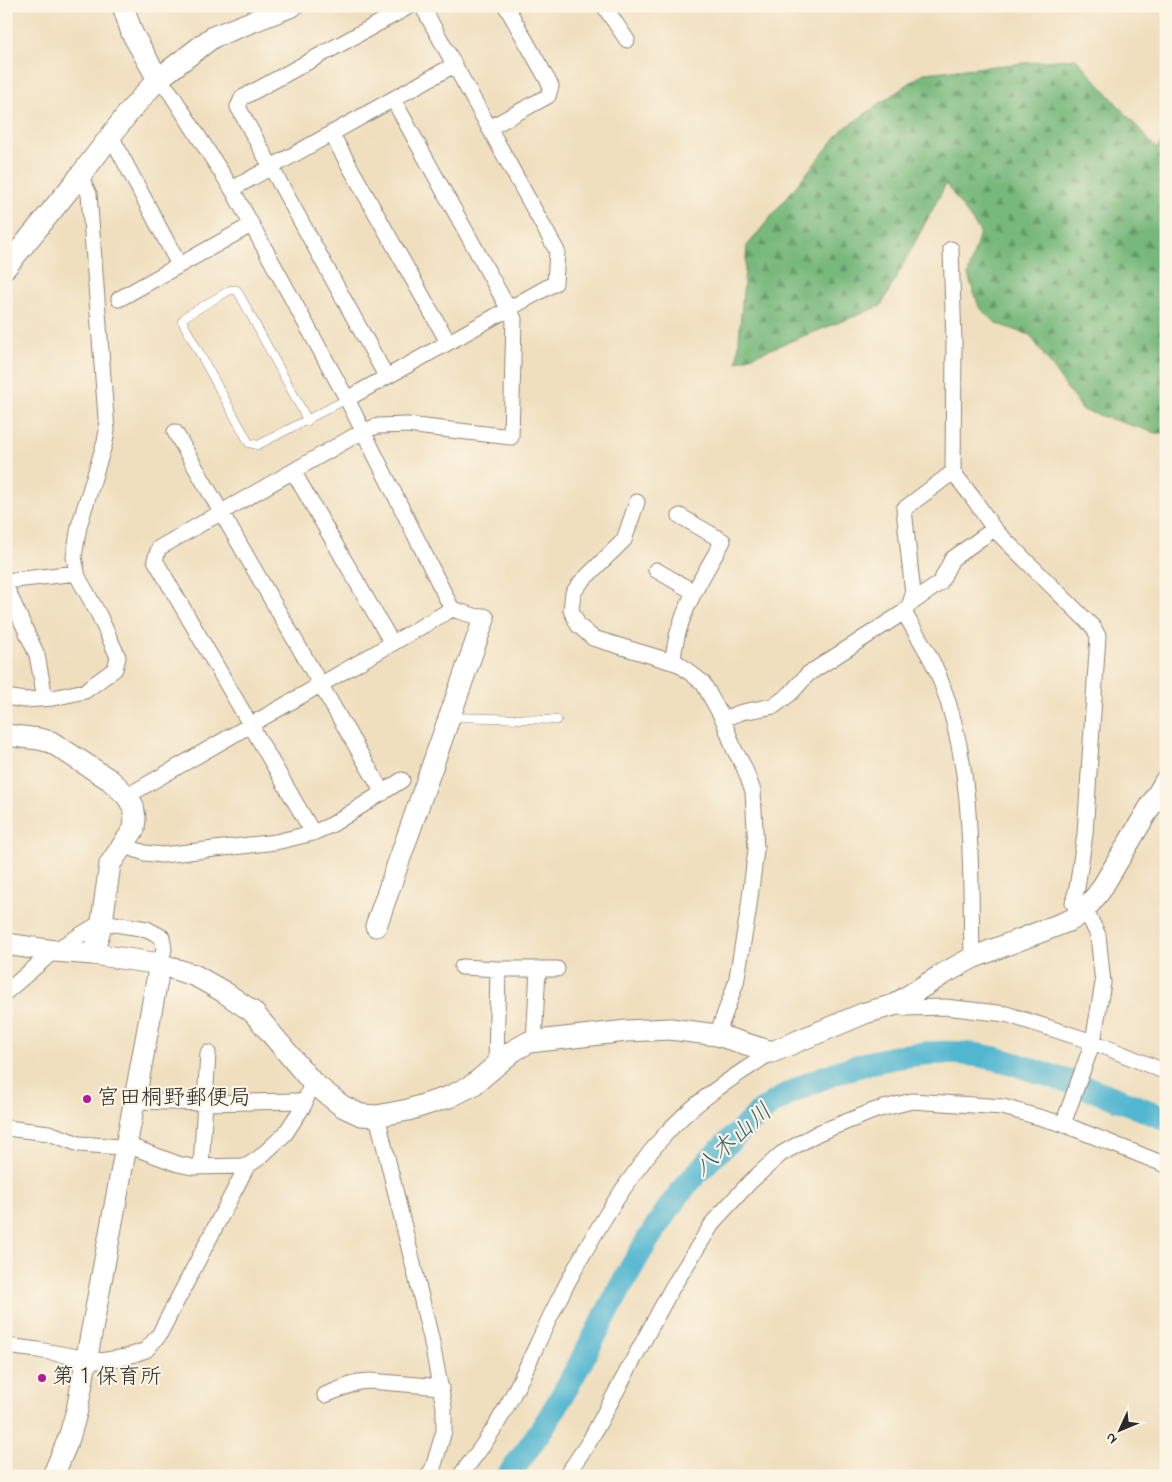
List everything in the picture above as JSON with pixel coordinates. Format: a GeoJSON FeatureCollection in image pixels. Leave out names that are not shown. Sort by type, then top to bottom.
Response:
{"type":"FeatureCollection","features":[{"type":"Feature","properties":{"kind":"street"},"geometry":{"type":"LineString","coordinates":[[123,6],[136,41],[158,79],[170,92],[232,189],[348,399],[452,609],[484,620],[376,926]]}},
{"type":"Feature","properties":{"kind":"street"},"geometry":{"type":"LineString","coordinates":[[6,267],[129,112],[158,79],[213,37],[292,6]]}},
{"type":"Feature","properties":{"kind":"street"},"geometry":{"type":"LineString","coordinates":[[386,376],[238,107],[242,98],[410,6]]}},
{"type":"Feature","properties":{"kind":"street"},"geometry":{"type":"LineString","coordinates":[[348,399],[555,283],[558,251],[422,6]]}},
{"type":"Feature","properties":{"kind":"street"},"geometry":{"type":"LineString","coordinates":[[489,128],[548,96],[551,86],[506,6]]}},
{"type":"Feature","properties":{"kind":"street"},"geometry":{"type":"LineString","coordinates":[[606,7],[627,40]]}},
{"type":"Feature","properties":{"kind":"street"},"geometry":{"type":"LineString","coordinates":[[232,189],[454,65]]}},
{"type":"Feature","properties":{"kind":"street"},"geometry":{"type":"LineString","coordinates":[[313,833],[155,560],[159,548],[363,431],[378,426],[407,425],[511,436],[514,319],[393,99]]}},
{"type":"Feature","properties":{"kind":"street"},"geometry":{"type":"LineString","coordinates":[[332,133],[448,342]]}},
{"type":"Feature","properties":{"kind":"street"},"geometry":{"type":"LineString","coordinates":[[111,136],[179,265]]}},
{"type":"Feature","properties":{"kind":"street"},"geometry":{"type":"LineString","coordinates":[[6,697],[24,700],[85,691],[115,669],[118,657],[99,615],[77,574],[74,557],[79,526],[108,430],[89,194],[80,176]]}},
{"type":"Feature","properties":{"kind":"street"},"geometry":{"type":"LineString","coordinates":[[118,299],[251,225]]}},
{"type":"Feature","properties":{"kind":"street"},"geometry":{"type":"LineString","coordinates":[[951,249],[954,343],[953,472],[994,529],[1093,627],[1098,636],[1085,834],[1073,903],[1090,919],[1098,935],[1103,983],[1093,1042],[1063,1124]]}},
{"type":"Feature","properties":{"kind":"street"},"geometry":{"type":"LineString","coordinates":[[175,432],[383,793]]}},
{"type":"Feature","properties":{"kind":"street"},"geometry":{"type":"LineString","coordinates":[[293,471],[392,643]]}},
{"type":"Feature","properties":{"kind":"street"},"geometry":{"type":"LineString","coordinates":[[953,472],[904,509],[913,594],[907,608],[940,678],[959,736],[968,803],[972,958]]}},
{"type":"Feature","properties":{"kind":"street"},"geometry":{"type":"LineString","coordinates":[[637,502],[624,540],[581,582],[573,593],[571,610],[578,625],[593,638],[673,662],[688,670],[703,683],[723,719],[753,791],[756,850],[748,913],[736,984],[717,1035]]}},
{"type":"Feature","properties":{"kind":"street"},"geometry":{"type":"LineString","coordinates":[[673,662],[674,645],[694,592],[723,541],[680,516]]}},
{"type":"Feature","properties":{"kind":"street"},"geometry":{"type":"LineString","coordinates":[[723,719],[742,712],[774,706],[792,693],[808,674],[940,584],[952,559],[994,529]]}},
{"type":"Feature","properties":{"kind":"street"},"geometry":{"type":"LineString","coordinates":[[656,570],[694,592]]}},
{"type":"Feature","properties":{"kind":"street"},"geometry":{"type":"LineString","coordinates":[[6,582],[77,574]]}},
{"type":"Feature","properties":{"kind":"street"},"geometry":{"type":"LineString","coordinates":[[6,586],[37,655],[45,698]]}},
{"type":"Feature","properties":{"kind":"street"},"geometry":{"type":"LineString","coordinates":[[127,796],[452,609]]}},
{"type":"Feature","properties":{"kind":"street"},"geometry":{"type":"LineString","coordinates":[[6,735],[51,742],[110,780],[127,796],[133,806],[134,829],[110,864],[102,922],[93,954]]}},
{"type":"Feature","properties":{"kind":"street"},"geometry":{"type":"LineString","coordinates":[[122,845],[145,854],[162,855],[276,842],[313,833],[333,824],[402,780]]}},
{"type":"Feature","properties":{"kind":"street"},"geometry":{"type":"LineString","coordinates":[[460,1476],[486,1441],[518,1385],[558,1301],[596,1231],[638,1169],[663,1137],[716,1088],[772,1052],[865,1013],[894,1005],[972,958],[1071,920],[1083,912],[1100,891],[1166,780]]}},
{"type":"Feature","properties":{"kind":"street"},"geometry":{"type":"LineString","coordinates":[[6,992],[54,951],[102,922],[147,929],[162,937],[164,949],[77,1410],[69,1438],[53,1476]]}},
{"type":"Feature","properties":{"kind":"street"},"geometry":{"type":"LineString","coordinates":[[6,944],[160,964],[196,976],[253,1012],[312,1082],[348,1109],[361,1115],[378,1116],[408,1110],[449,1097],[472,1085],[514,1051],[529,1042],[626,1030],[670,1029],[717,1035],[772,1052]]}},
{"type":"Feature","properties":{"kind":"street"},"geometry":{"type":"LineString","coordinates":[[462,967],[557,969]]}},
{"type":"Feature","properties":{"kind":"street"},"geometry":{"type":"LineString","coordinates":[[496,1065],[498,969]]}},
{"type":"Feature","properties":{"kind":"street"},"geometry":{"type":"LineString","coordinates":[[534,1042],[538,969]]}},
{"type":"Feature","properties":{"kind":"street"},"geometry":{"type":"LineString","coordinates":[[894,1005],[905,1008],[944,1007],[1006,1014],[1093,1042],[1166,1072]]}},
{"type":"Feature","properties":{"kind":"street"},"geometry":{"type":"LineString","coordinates":[[201,1167],[208,1053]]}},
{"type":"Feature","properties":{"kind":"street"},"geometry":{"type":"LineString","coordinates":[[6,1128],[49,1133],[78,1144],[126,1146],[147,1151],[178,1164],[192,1167],[247,1166],[260,1158],[285,1134],[304,1105],[312,1082]]}},
{"type":"Feature","properties":{"kind":"street"},"geometry":{"type":"LineString","coordinates":[[136,1100],[205,1103],[296,1101],[304,1105]]}},
{"type":"Feature","properties":{"kind":"street"},"geometry":{"type":"LineString","coordinates":[[566,1476],[589,1442],[672,1288],[714,1221],[750,1182],[781,1154],[818,1133],[876,1110],[912,1101],[1003,1107],[1063,1124],[1166,1165]]}},
{"type":"Feature","properties":{"kind":"street"},"geometry":{"type":"LineString","coordinates":[[378,1116],[419,1286],[444,1407],[444,1431],[428,1476]]}},
{"type":"Feature","properties":{"kind":"street"},"geometry":{"type":"LineString","coordinates":[[6,1346],[100,1362],[126,1357],[146,1350],[159,1335],[247,1166]]}},
{"type":"Feature","properties":{"kind":"street"},"geometry":{"type":"LineString","coordinates":[[325,1395],[358,1382],[370,1381],[441,1387]]}},
{"type":"Feature","properties":{"kind":"lane"},"geometry":{"type":"LineString","coordinates":[[308,421],[237,290],[230,290],[186,316],[182,321],[249,443],[258,445],[308,421],[348,399]]}},
{"type":"Feature","properties":{"kind":"lane"},"geometry":{"type":"LineString","coordinates":[[449,716],[557,720]]}},
{"type":"Feature","properties":{"kind":"green space"},"geometry":{"type":"Polygon","coordinates":[[[1076,58],[1157,149],[1166,135],[1166,433],[1156,433],[1082,410],[1030,335],[997,324],[979,307],[968,275],[980,232],[946,184],[881,306],[737,362],[747,246],[842,130],[924,73],[1076,58]]]}},
{"type":"Feature","properties":{"kind":"waterway","name":"八木山川"},"geometry":{"type":"LineString","coordinates":[[508,1476],[549,1418],[634,1262],[674,1200],[692,1178],[759,1113],[785,1096],[840,1072],[870,1063],[901,1056],[960,1053],[1013,1063],[1071,1082],[1166,1119]]}},
{"type":"Feature","properties":{"kind":"place","name":"宮田桐野郵便局"},"geometry":{"type":"Point","coordinates":[87,1099]}},
{"type":"Feature","properties":{"kind":"place","name":"第１保育所"},"geometry":{"type":"Point","coordinates":[42,1378]}}]}
